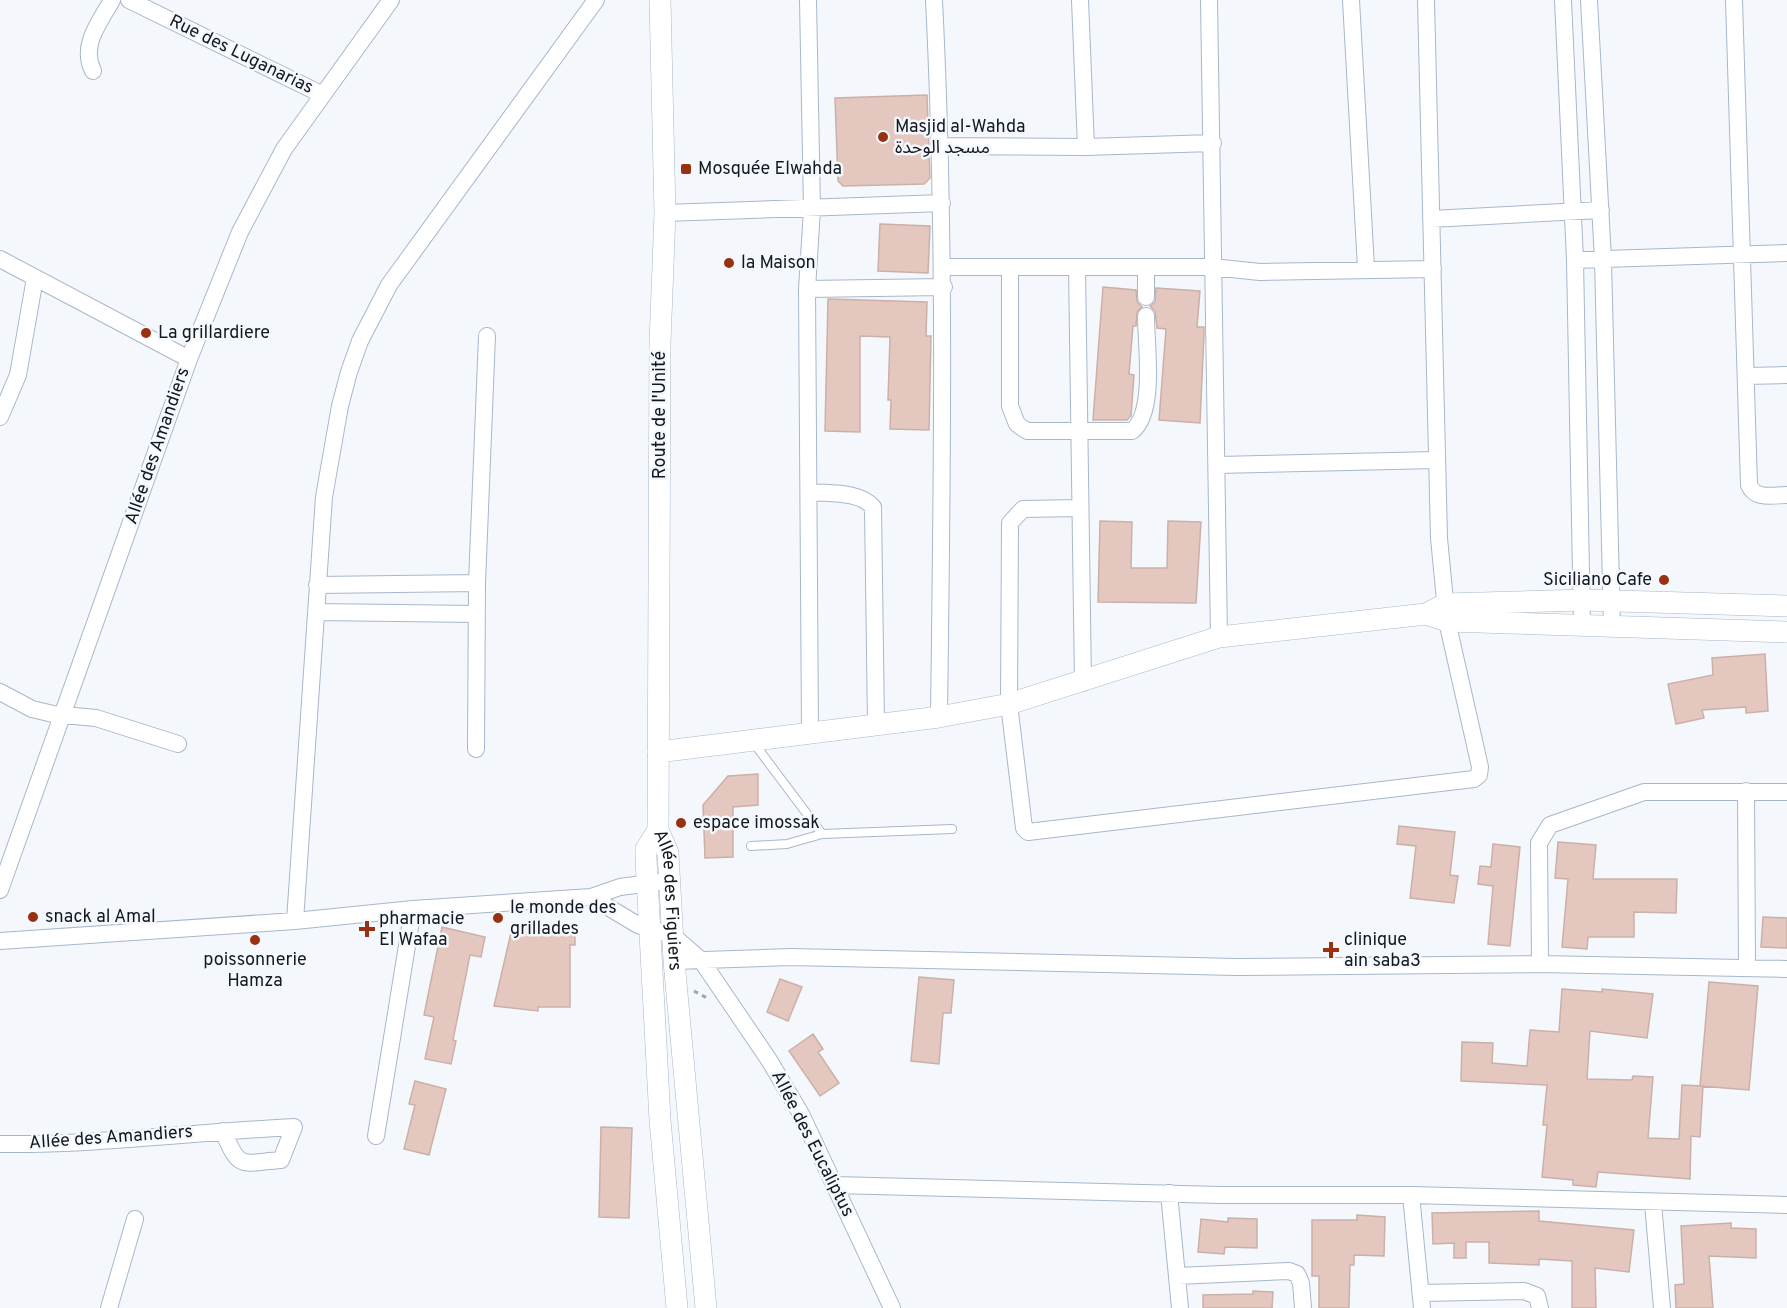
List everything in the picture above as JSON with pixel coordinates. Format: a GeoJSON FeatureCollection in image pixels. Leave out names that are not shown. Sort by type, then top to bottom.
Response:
{"type":"FeatureCollection","features":[{"type":"Feature","properties":{"kind":"street"},"geometry":{"type":"LineString","coordinates":[[93,71],[88,57],[89,44],[112,0]]}},
{"type":"Feature","properties":{"kind":"street","name":"Rue des Luganarias"},"geometry":{"type":"LineString","coordinates":[[129,0],[321,94]]}},
{"type":"Feature","properties":{"kind":"street","name":"Allée des Amandiers"},"geometry":{"type":"LineString","coordinates":[[0,890],[189,359],[240,232],[284,149],[321,94],[391,0]]}},
{"type":"Feature","properties":{"kind":"street"},"geometry":{"type":"LineString","coordinates":[[295,921],[324,497],[340,406],[360,340],[389,285],[596,0]]}},
{"type":"Feature","properties":{"kind":"street","name":"Route de l'Unité"},"geometry":{"type":"LineString","coordinates":[[658,830],[660,343],[665,213],[660,0]]}},
{"type":"Feature","properties":{"kind":"street"},"geometry":{"type":"LineString","coordinates":[[808,0],[813,209],[807,289],[810,731]]}},
{"type":"Feature","properties":{"kind":"street"},"geometry":{"type":"LineString","coordinates":[[934,0],[942,146],[944,267],[939,717]]}},
{"type":"Feature","properties":{"kind":"street"},"geometry":{"type":"LineString","coordinates":[[1080,0],[1086,147]]}},
{"type":"Feature","properties":{"kind":"street"},"geometry":{"type":"LineString","coordinates":[[1209,0],[1219,637]]}},
{"type":"Feature","properties":{"kind":"street"},"geometry":{"type":"LineString","coordinates":[[1351,0],[1366,268]]}},
{"type":"Feature","properties":{"kind":"street"},"geometry":{"type":"LineString","coordinates":[[1080,508],[1023,509],[1010,523],[1009,705],[1024,828],[1028,832],[1474,779],[1479,775],[1480,767],[1446,613],[1437,460],[1426,0]]}},
{"type":"Feature","properties":{"kind":"street"},"geometry":{"type":"LineString","coordinates":[[1563,0],[1575,260],[1583,600],[1581,625]]}},
{"type":"Feature","properties":{"kind":"street"},"geometry":{"type":"LineString","coordinates":[[1588,0],[1603,260],[1612,626]]}},
{"type":"Feature","properties":{"kind":"street"},"geometry":{"type":"LineString","coordinates":[[1734,0],[1749,485],[1752,492],[1758,496],[1787,495]]}},
{"type":"Feature","properties":{"kind":"street"},"geometry":{"type":"LineString","coordinates":[[942,146],[1086,147],[1213,143]]}},
{"type":"Feature","properties":{"kind":"street"},"geometry":{"type":"LineString","coordinates":[[665,213],[942,203]]}},
{"type":"Feature","properties":{"kind":"street"},"geometry":{"type":"LineString","coordinates":[[1431,219],[1600,210]]}},
{"type":"Feature","properties":{"kind":"street"},"geometry":{"type":"LineString","coordinates":[[1575,260],[1787,253]]}},
{"type":"Feature","properties":{"kind":"street"},"geometry":{"type":"LineString","coordinates":[[0,259],[189,359]]}},
{"type":"Feature","properties":{"kind":"street"},"geometry":{"type":"LineString","coordinates":[[944,267],[1212,267],[1260,272],[1366,268],[1433,269]]}},
{"type":"Feature","properties":{"kind":"street"},"geometry":{"type":"LineString","coordinates":[[1010,267],[1012,417],[1027,431],[1132,431],[1138,426],[1147,406],[1146,316]]}},
{"type":"Feature","properties":{"kind":"street"},"geometry":{"type":"LineString","coordinates":[[1077,267],[1083,683]]}},
{"type":"Feature","properties":{"kind":"street"},"geometry":{"type":"LineString","coordinates":[[1146,267],[1146,297]]}},
{"type":"Feature","properties":{"kind":"street"},"geometry":{"type":"LineString","coordinates":[[0,417],[18,375],[35,278]]}},
{"type":"Feature","properties":{"kind":"street"},"geometry":{"type":"LineString","coordinates":[[807,289],[944,287]]}},
{"type":"Feature","properties":{"kind":"street"},"geometry":{"type":"LineString","coordinates":[[476,749],[476,614],[487,336]]}},
{"type":"Feature","properties":{"kind":"street"},"geometry":{"type":"LineString","coordinates":[[1746,376],[1787,375]]}},
{"type":"Feature","properties":{"kind":"street"},"geometry":{"type":"LineString","coordinates":[[1218,465],[1437,460]]}},
{"type":"Feature","properties":{"kind":"street"},"geometry":{"type":"LineString","coordinates":[[810,492],[859,496],[873,507],[876,723]]}},
{"type":"Feature","properties":{"kind":"street"},"geometry":{"type":"LineString","coordinates":[[317,585],[477,583]]}},
{"type":"Feature","properties":{"kind":"street"},"geometry":{"type":"LineString","coordinates":[[658,752],[810,731],[939,717],[1009,705],[1083,683],[1219,637],[1426,614],[1583,600],[1787,606]]}},
{"type":"Feature","properties":{"kind":"street"},"geometry":{"type":"LineString","coordinates":[[316,612],[476,614]]}},
{"type":"Feature","properties":{"kind":"street"},"geometry":{"type":"LineString","coordinates":[[1446,613],[1581,625],[1787,632]]}},
{"type":"Feature","properties":{"kind":"street"},"geometry":{"type":"LineString","coordinates":[[0,692],[32,709],[122,724],[178,744]]}},
{"type":"Feature","properties":{"kind":"street"},"geometry":{"type":"LineString","coordinates":[[1746,791],[1747,968]]}},
{"type":"Feature","properties":{"kind":"street"},"geometry":{"type":"LineString","coordinates":[[1540,964],[1539,843],[1550,825],[1644,792],[1787,792]]}},
{"type":"Feature","properties":{"kind":"street","name":"Allée des Figuiers"},"geometry":{"type":"LineString","coordinates":[[658,830],[667,849],[674,961],[706,1308]]}},
{"type":"Feature","properties":{"kind":"street","name":"Allée des Figuiers"},"geometry":{"type":"LineString","coordinates":[[658,830],[646,849],[647,883],[660,1120],[677,1308]]}},
{"type":"Feature","properties":{"kind":"street"},"geometry":{"type":"LineString","coordinates":[[0,941],[295,921],[413,909],[591,897],[620,887],[669,882]]}},
{"type":"Feature","properties":{"kind":"street"},"geometry":{"type":"LineString","coordinates":[[591,897],[605,908],[651,930],[672,934]]}},
{"type":"Feature","properties":{"kind":"street"},"geometry":{"type":"LineString","coordinates":[[376,1136],[413,909]]}},
{"type":"Feature","properties":{"kind":"street","name":"Allée des Eucaliptus"},"geometry":{"type":"LineString","coordinates":[[672,934],[701,960],[774,1069],[801,1114],[892,1308]]}},
{"type":"Feature","properties":{"kind":"street"},"geometry":{"type":"LineString","coordinates":[[674,961],[791,957],[1237,967],[1540,964],[1787,969]]}},
{"type":"Feature","properties":{"kind":"street","name":"Allée des Amandiers"},"geometry":{"type":"LineString","coordinates":[[0,1144],[34,1144],[223,1131]]}},
{"type":"Feature","properties":{"kind":"street"},"geometry":{"type":"LineString","coordinates":[[835,1185],[1169,1193],[1412,1194],[1653,1203],[1787,1205]]}},
{"type":"Feature","properties":{"kind":"street"},"geometry":{"type":"LineString","coordinates":[[1169,1193],[1180,1308]]}},
{"type":"Feature","properties":{"kind":"street"},"geometry":{"type":"LineString","coordinates":[[1412,1194],[1421,1300],[1524,1291],[1537,1296],[1539,1308]]}},
{"type":"Feature","properties":{"kind":"street"},"geometry":{"type":"LineString","coordinates":[[1653,1203],[1662,1308]]}},
{"type":"Feature","properties":{"kind":"street"},"geometry":{"type":"LineString","coordinates":[[109,1308],[135,1219]]}},
{"type":"Feature","properties":{"kind":"street"},"geometry":{"type":"LineString","coordinates":[[1177,1276],[1289,1271],[1297,1274],[1301,1283],[1303,1308]]}},
{"type":"Feature","properties":{"kind":"lane"},"geometry":{"type":"LineString","coordinates":[[751,739],[822,834]]}},
{"type":"Feature","properties":{"kind":"lane"},"geometry":{"type":"LineString","coordinates":[[751,846],[787,844],[822,834],[952,829]]}},
{"type":"Feature","properties":{"kind":"building","name":"Masjid al-Wahda مسجد الوحدة"},"geometry":{"type":"Polygon","coordinates":[[[927,95],[930,178],[924,184],[843,186],[838,181],[835,98],[927,95]]]}},
{"type":"Feature","properties":{"kind":"building"},"geometry":{"type":"Polygon","coordinates":[[[880,224],[930,226],[928,273],[878,271],[880,224]]]}},
{"type":"Feature","properties":{"kind":"building"},"geometry":{"type":"Polygon","coordinates":[[[1103,287],[1136,290],[1137,302],[1142,307],[1137,312],[1136,326],[1133,326],[1129,374],[1134,375],[1131,416],[1127,420],[1093,420],[1103,287]]]}},
{"type":"Feature","properties":{"kind":"building"},"geometry":{"type":"Polygon","coordinates":[[[1156,288],[1200,291],[1197,327],[1204,327],[1204,334],[1200,423],[1159,420],[1166,329],[1157,328],[1155,311],[1150,306],[1155,302],[1156,288]]]}},
{"type":"Feature","properties":{"kind":"building"},"geometry":{"type":"Polygon","coordinates":[[[828,299],[927,302],[926,336],[931,336],[929,430],[890,429],[891,400],[888,400],[890,337],[860,336],[860,432],[825,431],[828,299]]]}},
{"type":"Feature","properties":{"kind":"building"},"geometry":{"type":"Polygon","coordinates":[[[1100,521],[1132,522],[1131,568],[1167,568],[1168,521],[1201,522],[1196,603],[1098,602],[1100,521]]]}},
{"type":"Feature","properties":{"kind":"building"},"geometry":{"type":"Polygon","coordinates":[[[1765,654],[1768,711],[1746,713],[1746,707],[1702,710],[1704,718],[1676,724],[1668,684],[1713,675],[1712,658],[1765,654]]]}},
{"type":"Feature","properties":{"kind":"building"},"geometry":{"type":"Polygon","coordinates":[[[758,774],[758,805],[733,807],[733,857],[705,858],[703,805],[728,776],[758,774]]]}},
{"type":"Feature","properties":{"kind":"building"},"geometry":{"type":"Polygon","coordinates":[[[1399,826],[1455,832],[1450,875],[1458,876],[1454,903],[1410,898],[1416,846],[1397,844],[1399,826]]]}},
{"type":"Feature","properties":{"kind":"building"},"geometry":{"type":"Polygon","coordinates":[[[1558,842],[1596,845],[1593,879],[1677,879],[1676,913],[1634,912],[1634,937],[1588,937],[1587,949],[1562,947],[1568,879],[1555,878],[1558,842]]]}},
{"type":"Feature","properties":{"kind":"building"},"geometry":{"type":"Polygon","coordinates":[[[1493,844],[1520,847],[1510,946],[1488,944],[1493,886],[1478,884],[1480,866],[1491,867],[1493,844]]]}},
{"type":"Feature","properties":{"kind":"building"},"geometry":{"type":"Polygon","coordinates":[[[1763,917],[1787,918],[1787,948],[1761,947],[1763,917]]]}},
{"type":"Feature","properties":{"kind":"building"},"geometry":{"type":"Polygon","coordinates":[[[513,924],[539,928],[539,931],[575,931],[575,945],[570,945],[570,1007],[538,1007],[538,1011],[494,1006],[513,924]]]}},
{"type":"Feature","properties":{"kind":"building"},"geometry":{"type":"Polygon","coordinates":[[[442,927],[485,937],[481,957],[470,955],[453,1040],[456,1041],[451,1064],[425,1059],[434,1017],[424,1015],[442,927]]]}},
{"type":"Feature","properties":{"kind":"building"},"geometry":{"type":"Polygon","coordinates":[[[919,977],[954,980],[951,1013],[943,1013],[939,1064],[911,1061],[919,977]]]}},
{"type":"Feature","properties":{"kind":"building"},"geometry":{"type":"Polygon","coordinates":[[[780,979],[802,987],[788,1021],[767,1012],[780,979]]]}},
{"type":"Feature","properties":{"kind":"building"},"geometry":{"type":"Polygon","coordinates":[[[1709,982],[1758,986],[1749,1090],[1700,1086],[1709,982]]]}},
{"type":"Feature","properties":{"kind":"building"},"geometry":{"type":"Polygon","coordinates":[[[1562,989],[1602,992],[1602,989],[1653,994],[1647,1038],[1590,1031],[1587,1079],[1632,1080],[1633,1076],[1653,1077],[1648,1138],[1679,1139],[1682,1085],[1703,1086],[1700,1137],[1691,1136],[1690,1179],[1598,1172],[1596,1187],[1573,1185],[1573,1180],[1542,1177],[1547,1125],[1543,1125],[1547,1085],[1461,1081],[1462,1042],[1493,1043],[1492,1063],[1527,1066],[1530,1030],[1559,1032],[1562,989]]]}},
{"type":"Feature","properties":{"kind":"building"},"geometry":{"type":"Polygon","coordinates":[[[813,1034],[823,1049],[818,1052],[839,1083],[820,1096],[789,1051],[813,1034]]]}},
{"type":"Feature","properties":{"kind":"building"},"geometry":{"type":"Polygon","coordinates":[[[415,1081],[446,1089],[429,1155],[404,1149],[415,1105],[409,1104],[415,1081]]]}},
{"type":"Feature","properties":{"kind":"building"},"geometry":{"type":"Polygon","coordinates":[[[601,1127],[632,1128],[629,1218],[599,1217],[601,1127]]]}},
{"type":"Feature","properties":{"kind":"building"},"geometry":{"type":"Polygon","coordinates":[[[1539,1211],[1539,1221],[1634,1230],[1629,1272],[1595,1268],[1596,1308],[1572,1308],[1572,1261],[1539,1259],[1539,1265],[1489,1263],[1489,1242],[1466,1242],[1466,1258],[1454,1258],[1454,1243],[1433,1244],[1432,1213],[1539,1211]]]}},
{"type":"Feature","properties":{"kind":"building"},"geometry":{"type":"Polygon","coordinates":[[[1357,1215],[1385,1217],[1384,1256],[1354,1255],[1354,1265],[1350,1265],[1349,1308],[1319,1308],[1319,1276],[1312,1276],[1312,1220],[1357,1220],[1357,1215]]]}},
{"type":"Feature","properties":{"kind":"building"},"geometry":{"type":"Polygon","coordinates":[[[1228,1218],[1257,1219],[1257,1248],[1225,1247],[1224,1254],[1198,1252],[1201,1219],[1228,1222],[1228,1218]]]}},
{"type":"Feature","properties":{"kind":"building"},"geometry":{"type":"Polygon","coordinates":[[[1731,1223],[1731,1228],[1756,1229],[1756,1258],[1709,1256],[1713,1308],[1676,1308],[1675,1285],[1684,1284],[1681,1226],[1731,1223]]]}},
{"type":"Feature","properties":{"kind":"building"},"geometry":{"type":"Polygon","coordinates":[[[1253,1291],[1273,1292],[1272,1308],[1203,1308],[1203,1295],[1253,1294],[1253,1291]]]}},
{"type":"Feature","properties":{"kind":"place","name":"Masjid al-Wahda مسجد الوحدة"},"geometry":{"type":"Point","coordinates":[883,137]}},
{"type":"Feature","properties":{"kind":"place","name":"Mosquée Elwahda"},"geometry":{"type":"Point","coordinates":[686,169]}},
{"type":"Feature","properties":{"kind":"place","name":"la Maison"},"geometry":{"type":"Point","coordinates":[729,263]}},
{"type":"Feature","properties":{"kind":"place","name":"La grillardiere"},"geometry":{"type":"Point","coordinates":[146,333]}},
{"type":"Feature","properties":{"kind":"place","name":"Siciliano Cafe"},"geometry":{"type":"Point","coordinates":[1664,580]}},
{"type":"Feature","properties":{"kind":"place","name":"espace imossak"},"geometry":{"type":"Point","coordinates":[681,823]}},
{"type":"Feature","properties":{"kind":"place","name":"snack al Amal"},"geometry":{"type":"Point","coordinates":[33,917]}},
{"type":"Feature","properties":{"kind":"place","name":"le monde des grillades"},"geometry":{"type":"Point","coordinates":[498,918]}},
{"type":"Feature","properties":{"kind":"place","name":"pharmacie El Wafaa"},"geometry":{"type":"Point","coordinates":[367,929]}},
{"type":"Feature","properties":{"kind":"place","name":"poissonnerie Hamza"},"geometry":{"type":"Point","coordinates":[255,940]}},
{"type":"Feature","properties":{"kind":"place","name":"clinique ain saba3"},"geometry":{"type":"Point","coordinates":[1331,950]}}]}
